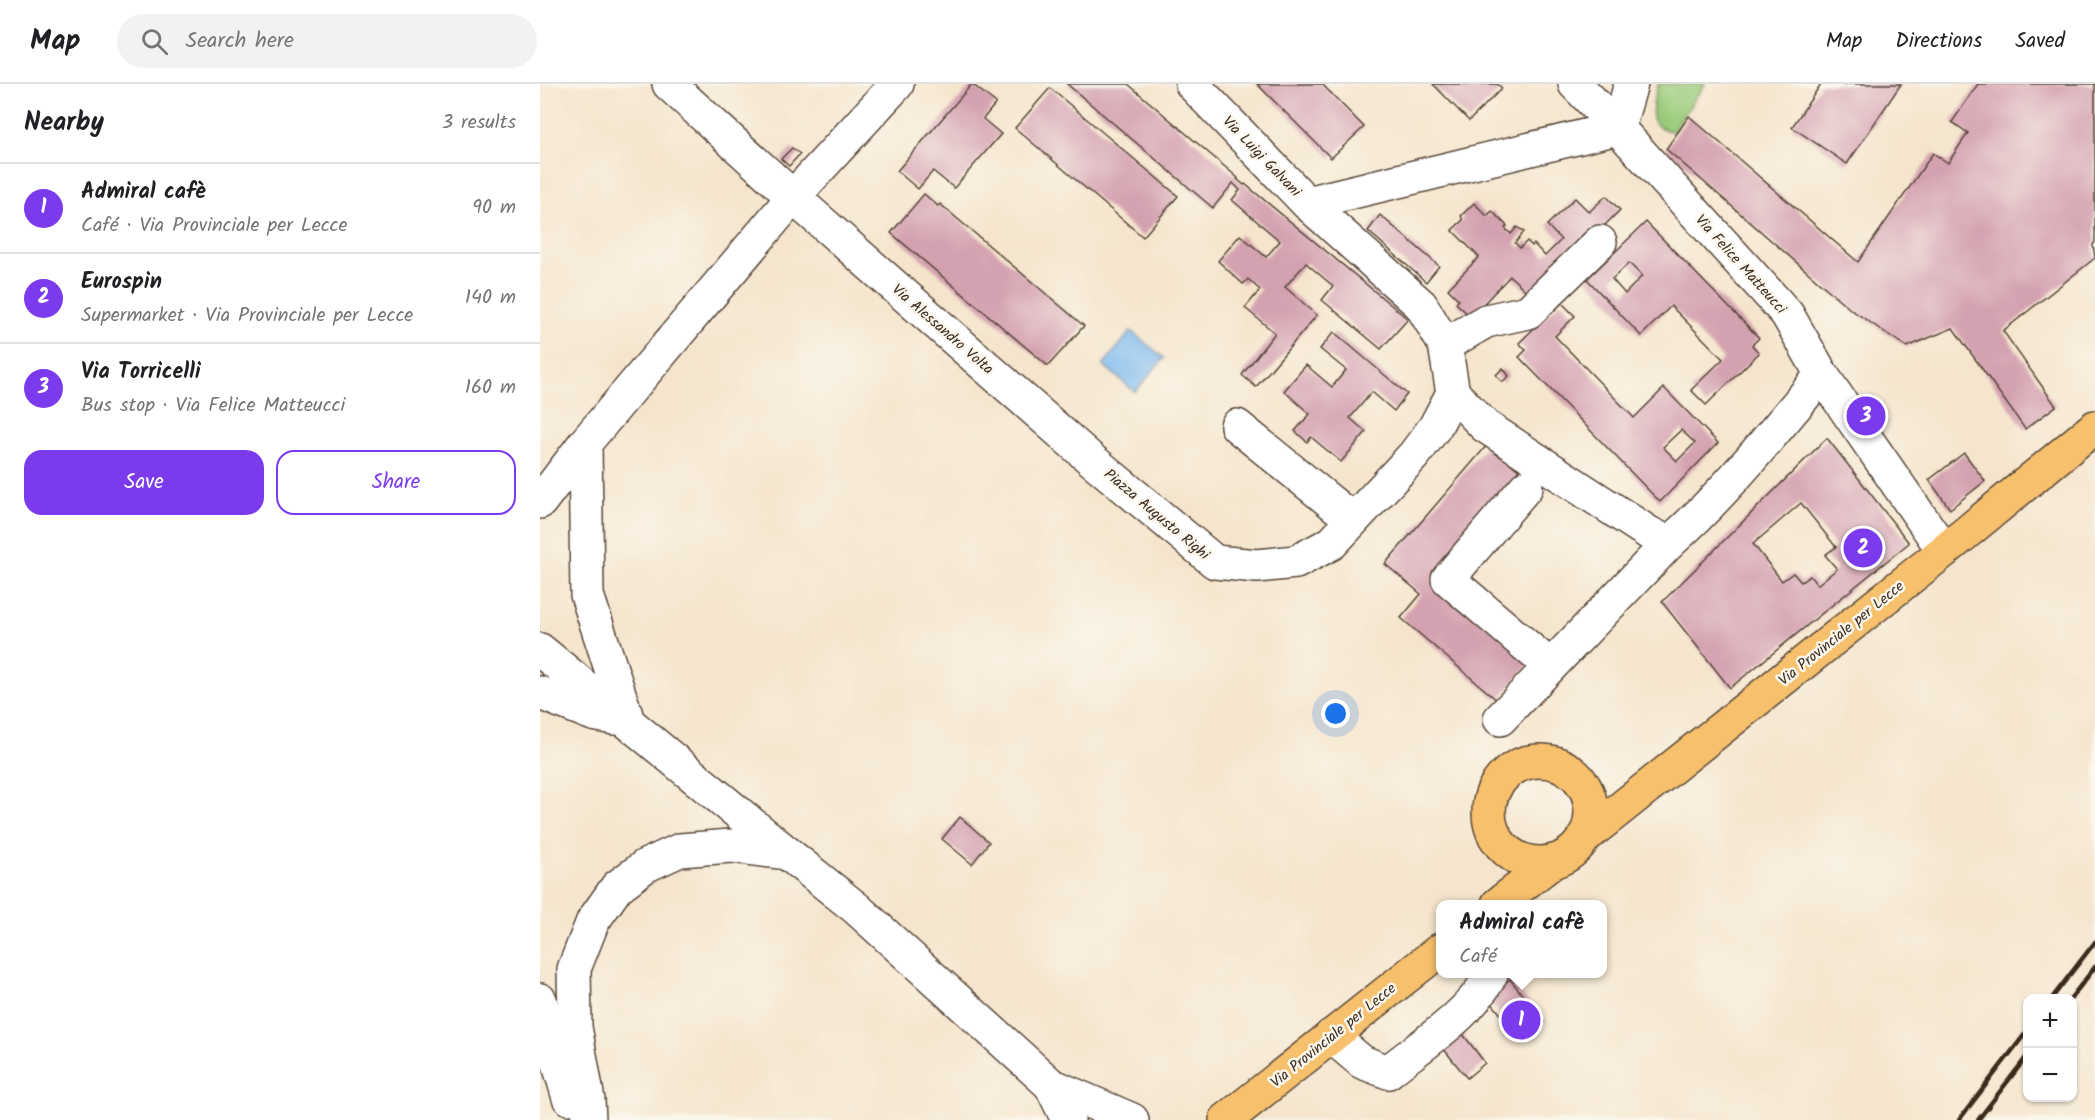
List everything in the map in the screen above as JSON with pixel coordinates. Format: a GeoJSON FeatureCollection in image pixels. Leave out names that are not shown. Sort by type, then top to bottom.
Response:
{"type":"FeatureCollection","features":[{"type":"Feature","properties":{"kind":"main road","name":"Via Provinciale per Lecce"},"geometry":{"type":"LineString","coordinates":[[1503,900],[1554,861],[1563,860],[1575,852],[1586,836],[1944,551],[2095,427]]}},
{"type":"Feature","properties":{"kind":"main road"},"geometry":{"type":"LineString","coordinates":[[1554,861],[1536,865],[1511,855],[1493,834],[1488,808],[1497,782],[1518,764],[1544,759],[1570,769],[1588,789],[1592,816],[1586,836]]}},
{"type":"Feature","properties":{"kind":"main road","name":"Via Provinciale per Lecce"},"geometry":{"type":"LineString","coordinates":[[1226,1120],[1436,953]]}},
{"type":"Feature","properties":{"kind":"street","name":"Via Alessandro Volta"},"geometry":{"type":"LineString","coordinates":[[669,84],[793,197],[1092,460]]}},
{"type":"Feature","properties":{"kind":"street"},"geometry":{"type":"LineString","coordinates":[[540,502],[585,443],[793,197],[897,84]]}},
{"type":"Feature","properties":{"kind":"street","name":"Via Luigi Galvani"},"geometry":{"type":"LineString","coordinates":[[1192,84],[1307,203],[1421,305],[1445,345]]}},
{"type":"Feature","properties":{"kind":"street","name":"Via Felice Matteucci"},"geometry":{"type":"LineString","coordinates":[[1575,84],[1618,128],[1787,315],[1822,375],[1944,551]]}},
{"type":"Feature","properties":{"kind":"street"},"geometry":{"type":"LineString","coordinates":[[1307,203],[1618,128],[1631,84]]}},
{"type":"Feature","properties":{"kind":"street"},"geometry":{"type":"LineString","coordinates":[[1600,242],[1528,312],[1486,321],[1445,345],[1453,393],[1485,426],[1649,533],[1669,543]]}},
{"type":"Feature","properties":{"kind":"street"},"geometry":{"type":"LineString","coordinates":[[1500,718],[1669,543],[1696,519],[1752,458],[1822,375]]}},
{"type":"Feature","properties":{"kind":"street","name":"Piazza Augusto Righi"},"geometry":{"type":"LineString","coordinates":[[1092,460],[1215,562],[1257,566],[1296,562],[1332,543],[1414,455],[1435,427],[1453,393]]}},
{"type":"Feature","properties":{"kind":"street"},"geometry":{"type":"LineString","coordinates":[[1237,426],[1353,520]]}},
{"type":"Feature","properties":{"kind":"street"},"geometry":{"type":"LineString","coordinates":[[540,463],[585,443]]}},
{"type":"Feature","properties":{"kind":"street"},"geometry":{"type":"LineString","coordinates":[[585,443],[587,595],[628,721]]}},
{"type":"Feature","properties":{"kind":"street"},"geometry":{"type":"LineString","coordinates":[[1526,487],[1448,579],[1550,666]]}},
{"type":"Feature","properties":{"kind":"street"},"geometry":{"type":"LineString","coordinates":[[540,650],[856,908],[1051,1085],[1132,1120]]}},
{"type":"Feature","properties":{"kind":"street"},"geometry":{"type":"LineString","coordinates":[[540,693],[593,714],[628,721]]}},
{"type":"Feature","properties":{"kind":"street"},"geometry":{"type":"LineString","coordinates":[[589,1120],[588,1100],[575,1027],[574,969],[593,921],[617,887],[645,866],[680,850],[731,846],[787,853]]}},
{"type":"Feature","properties":{"kind":"street"},"geometry":{"type":"LineString","coordinates":[[1331,1036],[1362,1062],[1388,1072],[1466,1009],[1484,988],[1489,978]]}},
{"type":"Feature","properties":{"kind":"street"},"geometry":{"type":"LineString","coordinates":[[540,1000],[576,1120]]}},
{"type":"Feature","properties":{"kind":"street"},"geometry":{"type":"LineString","coordinates":[[1051,1085],[1068,1120]]}},
{"type":"Feature","properties":{"kind":"green space"},"geometry":{"type":"Polygon","coordinates":[[[1658,84],[1705,84],[1673,131],[1657,125],[1652,114],[1658,84]]]}},
{"type":"Feature","properties":{"kind":"water"},"geometry":{"type":"Polygon","coordinates":[[[1131,331],[1164,358],[1135,392],[1103,365],[1131,331]]]}},
{"type":"Feature","properties":{"kind":"building"},"geometry":{"type":"Polygon","coordinates":[[[972,84],[996,103],[983,119],[1001,134],[954,188],[933,171],[918,189],[897,171],[972,84]]]}},
{"type":"Feature","properties":{"kind":"building"},"geometry":{"type":"Polygon","coordinates":[[[1067,84],[1128,84],[1244,185],[1408,319],[1381,349],[1322,300],[1333,286],[1306,263],[1285,287],[1317,315],[1256,387],[1242,375],[1275,333],[1245,308],[1260,290],[1248,279],[1243,284],[1218,261],[1240,235],[1266,257],[1280,241],[1232,200],[1240,190],[1233,183],[1213,208],[1067,84]]]}},
{"type":"Feature","properties":{"kind":"building"},"geometry":{"type":"Polygon","coordinates":[[[1257,84],[1322,84],[1364,127],[1331,158],[1257,84]]]}},
{"type":"Feature","properties":{"kind":"building"},"geometry":{"type":"Polygon","coordinates":[[[1433,84],[1497,84],[1502,88],[1469,121],[1433,84]]]}},
{"type":"Feature","properties":{"kind":"building"},"geometry":{"type":"Polygon","coordinates":[[[1821,84],[1901,84],[1847,164],[1792,127],[1821,84]]]}},
{"type":"Feature","properties":{"kind":"building"},"geometry":{"type":"Polygon","coordinates":[[[1978,84],[2095,84],[2095,242],[2093,245],[2095,258],[2003,331],[2056,406],[2025,429],[1953,328],[1907,347],[1850,309],[1666,149],[1689,116],[1858,262],[1933,153],[1948,163],[1968,133],[1952,122],[1978,84]]]}},
{"type":"Feature","properties":{"kind":"building"},"geometry":{"type":"Polygon","coordinates":[[[1050,88],[1178,196],[1143,237],[1015,128],[1050,88]]]}},
{"type":"Feature","properties":{"kind":"building"},"geometry":{"type":"Polygon","coordinates":[[[792,148],[800,154],[789,166],[781,159],[792,148]]]}},
{"type":"Feature","properties":{"kind":"building"},"geometry":{"type":"Polygon","coordinates":[[[924,194],[938,206],[940,204],[1084,326],[1048,366],[891,233],[924,194]]]}},
{"type":"Feature","properties":{"kind":"building"},"geometry":{"type":"Polygon","coordinates":[[[1606,196],[1620,210],[1533,297],[1510,276],[1471,317],[1456,303],[1459,300],[1448,289],[1479,257],[1452,230],[1463,220],[1461,216],[1474,203],[1487,216],[1492,211],[1507,226],[1505,228],[1511,234],[1517,227],[1524,232],[1515,243],[1520,248],[1527,241],[1532,246],[1534,244],[1545,256],[1561,240],[1547,225],[1575,198],[1589,212],[1606,196]]]}},
{"type":"Feature","properties":{"kind":"building"},"geometry":{"type":"Polygon","coordinates":[[[1380,215],[1439,266],[1426,282],[1368,231],[1380,215]]]}},
{"type":"Feature","properties":{"kind":"building"},"geometry":{"type":"Polygon","coordinates":[[[1646,222],[1759,338],[1752,345],[1759,353],[1706,405],[1691,390],[1723,359],[1671,306],[1641,336],[1587,279],[1646,222]],[[1629,263],[1612,279],[1625,294],[1642,276],[1629,263]]]}},
{"type":"Feature","properties":{"kind":"building"},"geometry":{"type":"Polygon","coordinates":[[[1561,302],[1575,316],[1555,336],[1634,418],[1664,388],[1718,443],[1660,502],[1519,357],[1526,350],[1519,343],[1561,302]],[[1681,430],[1663,447],[1677,461],[1695,443],[1681,430]]]}},
{"type":"Feature","properties":{"kind":"building"},"geometry":{"type":"Polygon","coordinates":[[[1334,332],[1407,394],[1394,411],[1372,392],[1350,418],[1366,432],[1341,462],[1311,437],[1307,442],[1295,431],[1310,414],[1284,391],[1306,365],[1332,387],[1346,370],[1320,349],[1334,332]]]}},
{"type":"Feature","properties":{"kind":"building"},"geometry":{"type":"Polygon","coordinates":[[[1503,368],[1509,376],[1502,382],[1496,375],[1503,368]]]}},
{"type":"Feature","properties":{"kind":"building"},"geometry":{"type":"Polygon","coordinates":[[[1870,401],[1877,413],[1871,417],[1864,405],[1870,401]]]}},
{"type":"Feature","properties":{"kind":"building"},"geometry":{"type":"Polygon","coordinates":[[[1827,438],[1909,543],[1730,688],[1662,602],[1827,438]],[[1801,503],[1753,544],[1782,581],[1793,573],[1801,582],[1810,576],[1817,585],[1837,569],[1825,555],[1836,547],[1801,503]]]}},
{"type":"Feature","properties":{"kind":"building"},"geometry":{"type":"Polygon","coordinates":[[[1488,444],[1522,473],[1432,580],[1531,662],[1498,701],[1401,618],[1421,594],[1385,564],[1488,444]]]}},
{"type":"Feature","properties":{"kind":"building"},"geometry":{"type":"Polygon","coordinates":[[[1964,453],[1985,481],[1950,509],[1929,480],[1964,453]]]}},
{"type":"Feature","properties":{"kind":"building"},"geometry":{"type":"Polygon","coordinates":[[[960,817],[989,842],[972,864],[942,839],[960,817]]]}},
{"type":"Feature","properties":{"kind":"building"},"geometry":{"type":"Polygon","coordinates":[[[1510,979],[1544,1022],[1521,1040],[1487,997],[1510,979]]]}},
{"type":"Feature","properties":{"kind":"building"},"geometry":{"type":"Polygon","coordinates":[[[1462,1033],[1485,1063],[1467,1078],[1443,1048],[1462,1033]]]}},
{"type":"Feature","properties":{"kind":"railway"},"geometry":{"type":"LineString","coordinates":[[2055,994],[2095,942]]}},
{"type":"Feature","properties":{"kind":"railway"},"geometry":{"type":"LineString","coordinates":[[2074,994],[2095,967]]}},
{"type":"Feature","properties":{"kind":"railway"},"geometry":{"type":"LineString","coordinates":[[1959,1120],[2023,1037]]}},
{"type":"Feature","properties":{"kind":"railway"},"geometry":{"type":"LineString","coordinates":[[1978,1120],[2023,1062]]}},
{"type":"Feature","properties":{"kind":"place","name":"Via Torricelli"},"geometry":{"type":"Point","coordinates":[1866,416]}},
{"type":"Feature","properties":{"kind":"place","name":"Eurospin"},"geometry":{"type":"Point","coordinates":[1863,548]}},
{"type":"Feature","properties":{"kind":"place","name":"Admiral cafè"},"geometry":{"type":"Point","coordinates":[1521,1020]}}]}
